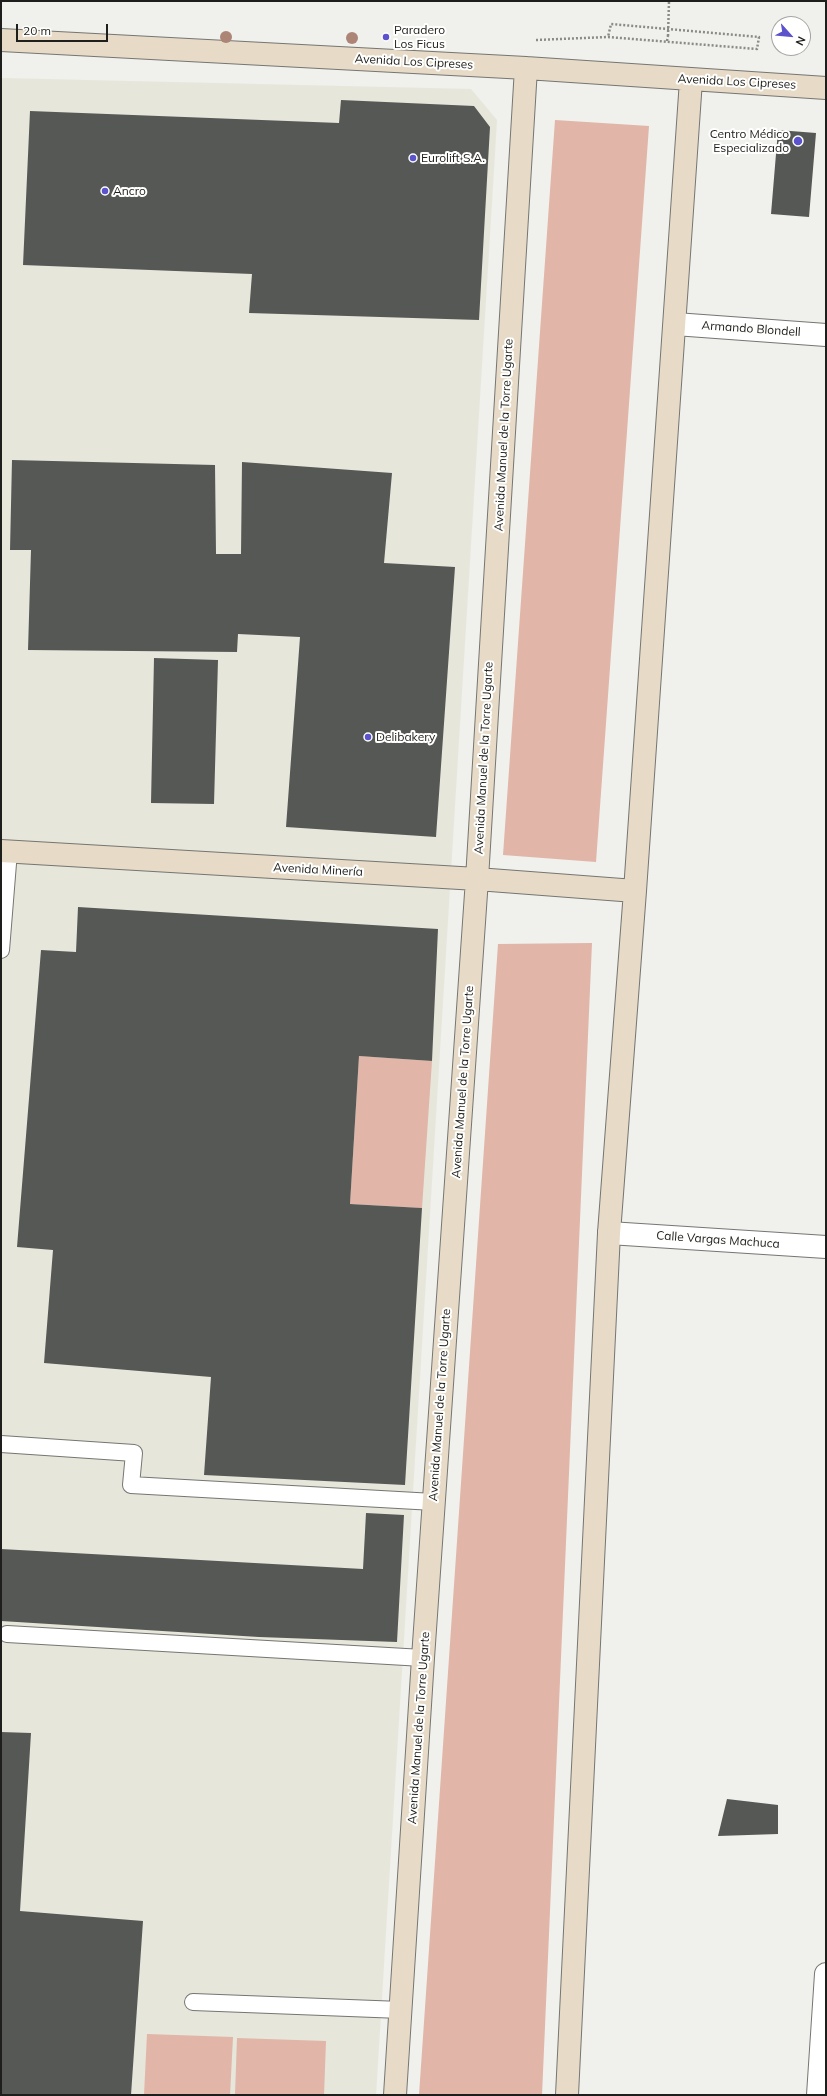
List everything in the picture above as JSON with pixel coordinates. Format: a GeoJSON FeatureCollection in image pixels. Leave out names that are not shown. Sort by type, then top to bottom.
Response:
{"type":"FeatureCollection","features":[{"type":"Feature","properties":{"kind":"street","name":"Avenida Los Cipreses"},"geometry":{"type":"LineString","coordinates":[[1,40],[526,68],[826,88]]}},
{"type":"Feature","properties":{"kind":"street","name":"Avenida Manuel de la Torre Ugarte"},"geometry":{"type":"LineString","coordinates":[[395,2095],[423,1658],[477,880],[526,68]]}},
{"type":"Feature","properties":{"kind":"street"},"geometry":{"type":"LineString","coordinates":[[567,2095],[609,1233],[635,891],[691,80]]}},
{"type":"Feature","properties":{"kind":"street","name":"Armando Blondell"},"geometry":{"type":"LineString","coordinates":[[675,324],[826,335]]}},
{"type":"Feature","properties":{"kind":"street","name":"Avenida Minería"},"geometry":{"type":"LineString","coordinates":[[5,851],[635,891]]}},
{"type":"Feature","properties":{"kind":"street","name":"Calle Vargas Machuca"},"geometry":{"type":"LineString","coordinates":[[609,1233],[826,1247]]}},
{"type":"Feature","properties":{"kind":"street"},"geometry":{"type":"LineString","coordinates":[[818,2095],[826,1974]]}},
{"type":"Feature","properties":{"kind":"lane"},"geometry":{"type":"LineString","coordinates":[[1,950],[5,851]]}},
{"type":"Feature","properties":{"kind":"lane"},"geometry":{"type":"LineString","coordinates":[[1,1444],[134,1453],[131,1485],[434,1502]]}},
{"type":"Feature","properties":{"kind":"lane"},"geometry":{"type":"LineString","coordinates":[[7,1634],[423,1658]]}},
{"type":"Feature","properties":{"kind":"lane"},"geometry":{"type":"LineString","coordinates":[[193,2002],[401,2010]]}},
{"type":"Feature","properties":{"kind":"path"},"geometry":{"type":"LineString","coordinates":[[668,41],[669,1]]}},
{"type":"Feature","properties":{"kind":"path"},"geometry":{"type":"LineString","coordinates":[[532,40],[608,37],[757,49],[759,36],[611,24],[608,37]]}},
{"type":"Feature","properties":{"kind":"shaded area"},"geometry":{"type":"Polygon","coordinates":[[[1,78],[471,89],[497,120],[376,2095],[1,2095],[1,78]]]}},
{"type":"Feature","properties":{"kind":"shaded area"},"geometry":{"type":"Polygon","coordinates":[[[555,120],[649,126],[596,862],[503,855],[555,120]]]}},
{"type":"Feature","properties":{"kind":"shaded area"},"geometry":{"type":"Polygon","coordinates":[[[592,943],[542,2095],[419,2095],[498,944],[592,943]]]}},
{"type":"Feature","properties":{"kind":"shaded area"},"geometry":{"type":"Polygon","coordinates":[[[359,1056],[432,1061],[422,1208],[350,1204],[359,1056]]]}},
{"type":"Feature","properties":{"kind":"shaded area"},"geometry":{"type":"Polygon","coordinates":[[[147,2034],[233,2037],[230,2095],[144,2095],[147,2034]]]}},
{"type":"Feature","properties":{"kind":"shaded area"},"geometry":{"type":"Polygon","coordinates":[[[237,2038],[326,2041],[324,2095],[235,2095],[237,2038]]]}},
{"type":"Feature","properties":{"kind":"building"},"geometry":{"type":"Polygon","coordinates":[[[341,100],[474,106],[490,127],[479,320],[249,313],[252,274],[23,265],[30,111],[339,123],[341,100]]]}},
{"type":"Feature","properties":{"kind":"building"},"geometry":{"type":"Polygon","coordinates":[[[778,130],[816,133],[809,217],[771,214],[778,130]]]}},
{"type":"Feature","properties":{"kind":"building"},"geometry":{"type":"Polygon","coordinates":[[[12,460],[215,465],[216,554],[241,554],[242,462],[392,473],[384,563],[455,567],[436,837],[286,827],[300,637],[238,634],[237,652],[28,650],[31,550],[10,550],[12,460]]]}},
{"type":"Feature","properties":{"kind":"building"},"geometry":{"type":"Polygon","coordinates":[[[154,658],[218,660],[214,804],[151,803],[154,658]]]}},
{"type":"Feature","properties":{"kind":"building"},"geometry":{"type":"Polygon","coordinates":[[[78,907],[438,929],[432,1061],[359,1056],[350,1204],[422,1208],[405,1485],[204,1475],[211,1377],[44,1363],[53,1250],[17,1247],[41,950],[76,952],[78,907]]]}},
{"type":"Feature","properties":{"kind":"building"},"geometry":{"type":"Polygon","coordinates":[[[366,1513],[404,1515],[397,1642],[259,1637],[1,1621],[1,1549],[363,1569],[366,1513]]]}},
{"type":"Feature","properties":{"kind":"building"},"geometry":{"type":"Polygon","coordinates":[[[1,1732],[31,1733],[20,1911],[143,1921],[131,2095],[1,2095],[1,1732]]]}},
{"type":"Feature","properties":{"kind":"building"},"geometry":{"type":"Polygon","coordinates":[[[727,1799],[778,1805],[778,1834],[718,1836],[727,1799]]]}},
{"type":"Feature","properties":{"kind":"place","name":"Paradero Los Ficus"},"geometry":{"type":"Point","coordinates":[386,37]}},
{"type":"Feature","properties":{"kind":"place","name":"Centro Médico Especializado"},"geometry":{"type":"Point","coordinates":[798,141]}},
{"type":"Feature","properties":{"kind":"place","name":"Eurolift S.A."},"geometry":{"type":"Point","coordinates":[413,158]}},
{"type":"Feature","properties":{"kind":"place","name":"Ancro"},"geometry":{"type":"Point","coordinates":[105,191]}},
{"type":"Feature","properties":{"kind":"place","name":"Delibakery"},"geometry":{"type":"Point","coordinates":[368,737]}}]}
